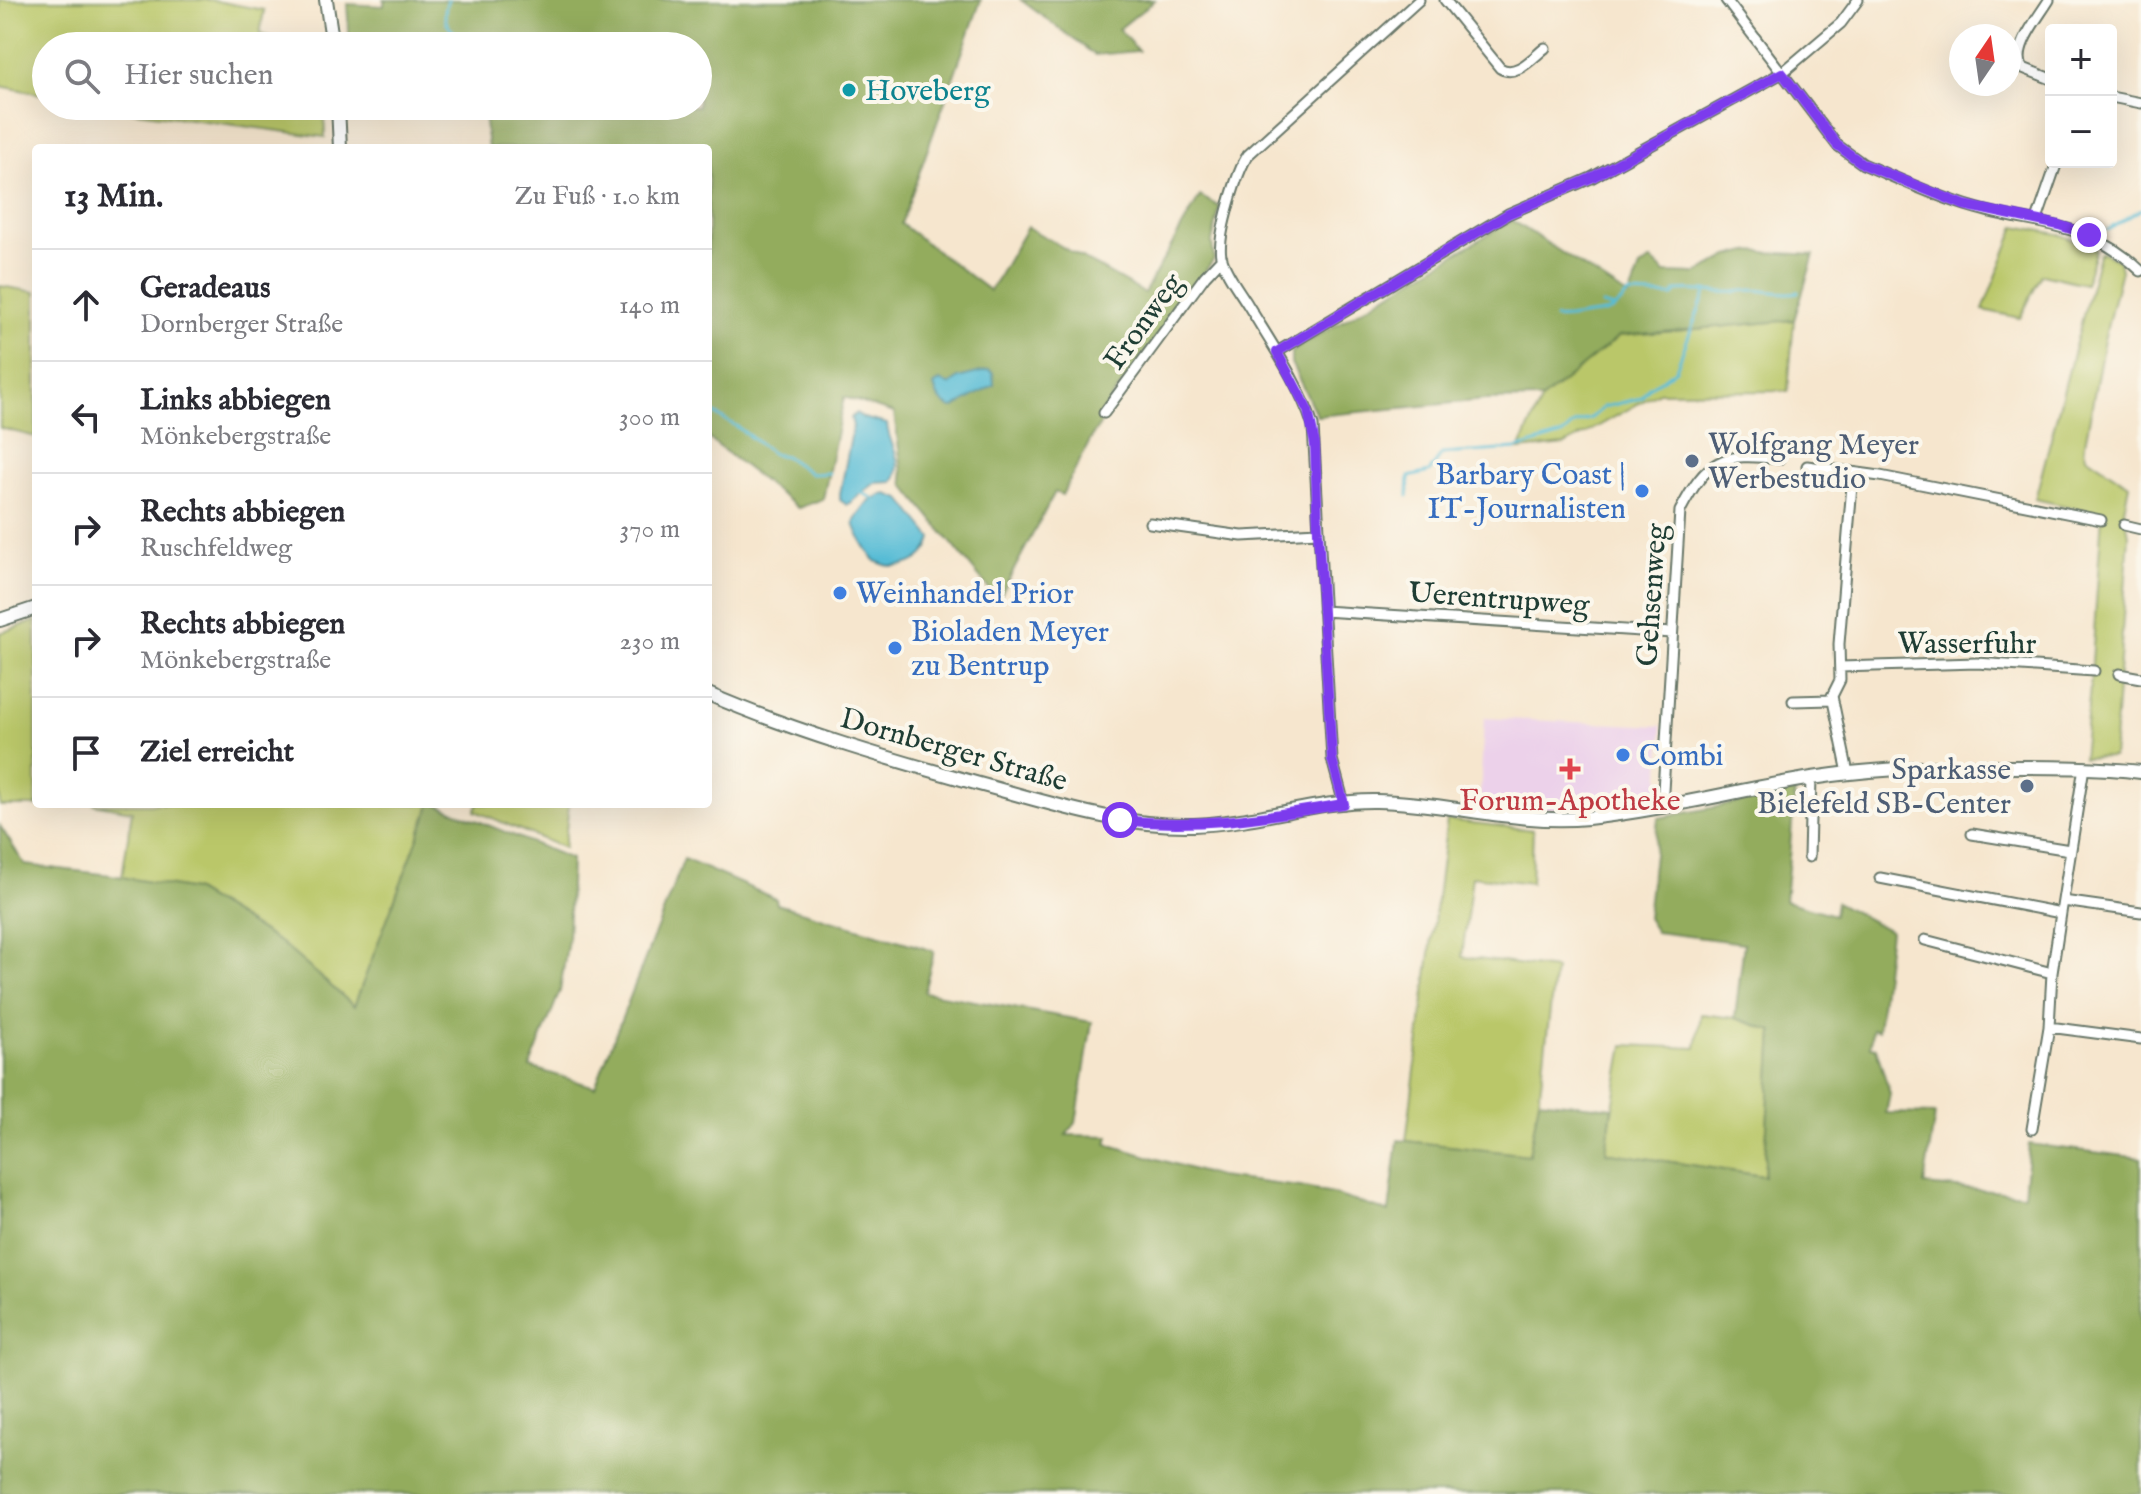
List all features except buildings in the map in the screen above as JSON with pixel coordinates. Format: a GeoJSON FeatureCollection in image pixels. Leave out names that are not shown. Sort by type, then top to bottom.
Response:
{"type":"FeatureCollection","features":[{"type":"Feature","properties":{"kind":"main road"},"geometry":{"type":"LineString","coordinates":[[326,0],[331,32]]}},
{"type":"Feature","properties":{"kind":"main road"},"geometry":{"type":"LineString","coordinates":[[339,120],[340,144]]}},
{"type":"Feature","properties":{"kind":"main road"},"geometry":{"type":"LineString","coordinates":[[0,620],[32,609]]}},
{"type":"Feature","properties":{"kind":"main road","name":"Dornberger Straße"},"geometry":{"type":"LineString","coordinates":[[712,696],[820,737],[1105,817],[1162,824],[1238,821],[1371,801],[1427,804],[1554,820],[1662,807],[1848,773],[1963,766],[2084,767],[2141,772]]}},
{"type":"Feature","properties":{"kind":"street"},"geometry":{"type":"LineString","coordinates":[[1344,804],[1332,759],[1313,426],[1277,352],[1222,258],[1220,247],[1239,168],[1248,155],[1419,0]]}},
{"type":"Feature","properties":{"kind":"street"},"geometry":{"type":"LineString","coordinates":[[1445,0],[1500,68],[1507,72],[1514,72],[1545,48]]}},
{"type":"Feature","properties":{"kind":"street"},"geometry":{"type":"LineString","coordinates":[[1726,0],[1837,145],[1863,164],[1964,205],[2037,220],[2089,235],[2124,255],[2141,271]]}},
{"type":"Feature","properties":{"kind":"street"},"geometry":{"type":"LineString","coordinates":[[1277,352],[1508,214],[1591,178],[1782,73],[1841,23],[1858,0]]}},
{"type":"Feature","properties":{"kind":"street"},"geometry":{"type":"LineString","coordinates":[[2045,77],[2023,68],[2019,62],[2020,51],[2049,0]]}},
{"type":"Feature","properties":{"kind":"street"},"geometry":{"type":"LineString","coordinates":[[2117,98],[2141,103]]}},
{"type":"Feature","properties":{"kind":"street"},"geometry":{"type":"LineString","coordinates":[[2037,220],[2055,168]]}},
{"type":"Feature","properties":{"kind":"street","name":"Fronweg"},"geometry":{"type":"LineString","coordinates":[[1104,413],[1205,276],[1222,258]]}},
{"type":"Feature","properties":{"kind":"street","name":"Gehsenweg"},"geometry":{"type":"LineString","coordinates":[[1662,807],[1680,511],[1701,475],[1723,460],[1739,456],[1779,459]]}},
{"type":"Feature","properties":{"kind":"street"},"geometry":{"type":"LineString","coordinates":[[1807,466],[2101,520]]}},
{"type":"Feature","properties":{"kind":"street"},"geometry":{"type":"LineString","coordinates":[[1848,773],[1832,700],[1840,680],[1839,644],[1853,473]]}},
{"type":"Feature","properties":{"kind":"street"},"geometry":{"type":"LineString","coordinates":[[1150,523],[1242,536],[1318,532]]}},
{"type":"Feature","properties":{"kind":"street"},"geometry":{"type":"LineString","coordinates":[[2124,525],[2141,529]]}},
{"type":"Feature","properties":{"kind":"street","name":"Uerentrupweg"},"geometry":{"type":"LineString","coordinates":[[1323,611],[1672,633]]}},
{"type":"Feature","properties":{"kind":"street","name":"Wasserfuhr"},"geometry":{"type":"LineString","coordinates":[[1840,667],[1977,663],[2094,671]]}},
{"type":"Feature","properties":{"kind":"street"},"geometry":{"type":"LineString","coordinates":[[2119,674],[2141,678]]}},
{"type":"Feature","properties":{"kind":"street"},"geometry":{"type":"LineString","coordinates":[[1793,701],[1832,700]]}},
{"type":"Feature","properties":{"kind":"street"},"geometry":{"type":"LineString","coordinates":[[2032,1129],[2084,767]]}},
{"type":"Feature","properties":{"kind":"street"},"geometry":{"type":"LineString","coordinates":[[1809,857],[1811,778]]}},
{"type":"Feature","properties":{"kind":"street"},"geometry":{"type":"LineString","coordinates":[[1972,834],[2070,850]]}},
{"type":"Feature","properties":{"kind":"street"},"geometry":{"type":"LineString","coordinates":[[1880,878],[2061,913]]}},
{"type":"Feature","properties":{"kind":"street"},"geometry":{"type":"LineString","coordinates":[[2063,901],[2141,912]]}},
{"type":"Feature","properties":{"kind":"street"},"geometry":{"type":"LineString","coordinates":[[1925,940],[2052,973]]}},
{"type":"Feature","properties":{"kind":"street"},"geometry":{"type":"LineString","coordinates":[[2049,1027],[2141,1039]]}},
{"type":"Feature","properties":{"kind":"shaded area"},"geometry":{"type":"Polygon","coordinates":[[[1484,718],[1662,726],[1659,798],[1548,809],[1480,799],[1484,718]]]}},
{"type":"Feature","properties":{"kind":"green space"},"geometry":{"type":"Polygon","coordinates":[[[0,0],[211,0],[264,10],[260,32],[32,32],[32,92],[0,86],[0,0]]]}},
{"type":"Feature","properties":{"kind":"green space"},"geometry":{"type":"Polygon","coordinates":[[[384,0],[981,0],[901,224],[990,291],[1027,227],[1144,293],[1200,196],[1220,207],[1212,242],[1214,259],[1100,414],[1106,416],[1062,495],[1055,492],[998,600],[904,485],[894,413],[844,397],[823,499],[798,508],[712,441],[712,144],[488,144],[485,120],[712,120],[712,32],[349,32],[347,4],[384,6],[384,0]]]}},
{"type":"Feature","properties":{"kind":"green space"},"geometry":{"type":"Polygon","coordinates":[[[1021,0],[1155,0],[1119,29],[1138,51],[1095,55],[1021,0]]]}},
{"type":"Feature","properties":{"kind":"green space"},"geometry":{"type":"Polygon","coordinates":[[[198,120],[324,120],[325,137],[198,120]]]}},
{"type":"Feature","properties":{"kind":"green space"},"geometry":{"type":"Polygon","coordinates":[[[1512,220],[1629,297],[1640,268],[1651,260],[1665,273],[1696,274],[1729,256],[1748,251],[1814,255],[1794,320],[1619,336],[1542,399],[1485,400],[1317,416],[1291,363],[1291,352],[1512,220]]]}},
{"type":"Feature","properties":{"kind":"green space"},"geometry":{"type":"Polygon","coordinates":[[[2016,226],[2058,234],[2096,249],[2085,284],[2042,274],[2020,318],[1983,310],[2016,226]]]}},
{"type":"Feature","properties":{"kind":"green space"},"geometry":{"type":"Polygon","coordinates":[[[2102,252],[2119,260],[2121,270],[2104,340],[2084,449],[2086,456],[2129,485],[2124,509],[2129,535],[2113,757],[2083,758],[2102,514],[2035,499],[2102,252]]]}},
{"type":"Feature","properties":{"kind":"green space"},"geometry":{"type":"Polygon","coordinates":[[[0,286],[32,291],[32,436],[0,428],[0,286]]]}},
{"type":"Feature","properties":{"kind":"green space"},"geometry":{"type":"Polygon","coordinates":[[[1794,320],[1788,391],[1659,392],[1565,445],[1519,450],[1542,399],[1619,336],[1794,320]]]}},
{"type":"Feature","properties":{"kind":"green space"},"geometry":{"type":"Polygon","coordinates":[[[32,622],[32,806],[0,806],[0,633],[32,622]]]}},
{"type":"Feature","properties":{"kind":"green space"},"geometry":{"type":"Polygon","coordinates":[[[1795,792],[1785,901],[1834,915],[1836,902],[1890,931],[1878,1030],[1872,1029],[1870,1047],[1876,1048],[1890,1094],[1886,1113],[1935,1114],[1924,1185],[2024,1194],[2029,1144],[2141,1158],[2141,1494],[0,1494],[0,826],[25,865],[111,875],[193,890],[281,943],[354,1006],[429,808],[447,808],[571,859],[568,939],[560,991],[530,1067],[595,1087],[684,859],[776,899],[777,904],[934,951],[924,992],[1092,1022],[1076,1123],[1066,1135],[1109,1136],[1107,1144],[1218,1177],[1300,1187],[1389,1212],[1398,1140],[1529,1155],[1539,1100],[1612,1108],[1606,1152],[1764,1176],[1773,1031],[1735,1018],[1744,943],[1656,932],[1647,918],[1658,818],[1795,792]]]}},
{"type":"Feature","properties":{"kind":"green space"},"geometry":{"type":"Polygon","coordinates":[[[115,808],[429,808],[354,1006],[281,943],[194,890],[122,877],[132,811],[115,808]]]}},
{"type":"Feature","properties":{"kind":"green space"},"geometry":{"type":"Polygon","coordinates":[[[476,808],[569,808],[564,848],[475,811],[476,808]]]}},
{"type":"Feature","properties":{"kind":"green space"},"geometry":{"type":"Polygon","coordinates":[[[1447,820],[1533,830],[1531,883],[1472,876],[1462,957],[1555,969],[1529,1155],[1406,1141],[1447,820]]]}},
{"type":"Feature","properties":{"kind":"green space"},"geometry":{"type":"Polygon","coordinates":[[[1701,1014],[1735,1018],[1773,1031],[1764,1176],[1605,1152],[1624,1045],[1696,1048],[1701,1014]]]}},
{"type":"Feature","properties":{"kind":"water"},"geometry":{"type":"Polygon","coordinates":[[[989,370],[993,373],[994,385],[953,408],[943,403],[934,386],[940,381],[950,385],[958,378],[989,370]]]}},
{"type":"Feature","properties":{"kind":"water"},"geometry":{"type":"Polygon","coordinates":[[[856,413],[887,424],[898,467],[893,482],[875,483],[847,505],[840,500],[840,494],[853,426],[851,418],[856,413]]]}},
{"type":"Feature","properties":{"kind":"water"},"geometry":{"type":"Polygon","coordinates":[[[887,494],[901,499],[932,538],[924,553],[910,563],[893,566],[876,561],[863,543],[854,522],[876,497],[887,494]]]}},
{"type":"Feature","properties":{"kind":"waterway"},"geometry":{"type":"LineString","coordinates":[[448,0],[446,20],[455,32]]}},
{"type":"Feature","properties":{"kind":"waterway"},"geometry":{"type":"LineString","coordinates":[[2108,230],[2141,209]]}},
{"type":"Feature","properties":{"kind":"waterway"},"geometry":{"type":"LineString","coordinates":[[1555,318],[1608,312],[1628,294],[1673,296],[1676,291],[1798,292]]}},
{"type":"Feature","properties":{"kind":"waterway"},"geometry":{"type":"LineString","coordinates":[[1408,496],[1409,477],[1429,472],[1442,454],[1516,449],[1562,435],[1574,424],[1591,418],[1604,407],[1641,398],[1650,386],[1676,369],[1706,291]]}},
{"type":"Feature","properties":{"kind":"waterway"},"geometry":{"type":"LineString","coordinates":[[1602,305],[1613,308]]}},
{"type":"Feature","properties":{"kind":"waterway"},"geometry":{"type":"LineString","coordinates":[[712,412],[773,454],[785,456],[811,474],[829,473]]}},
{"type":"Feature","properties":{"kind":"waterway"},"geometry":{"type":"LineString","coordinates":[[862,493],[873,498]]}},
{"type":"Feature","properties":{"kind":"place","name":"Hoveberg"},"geometry":{"type":"Point","coordinates":[849,90]}},
{"type":"Feature","properties":{"kind":"place","name":"Wolfgang Meyer Werbestudio"},"geometry":{"type":"Point","coordinates":[1692,461]}},
{"type":"Feature","properties":{"kind":"place","name":"Barbary Coast | IT-Journalisten"},"geometry":{"type":"Point","coordinates":[1642,491]}},
{"type":"Feature","properties":{"kind":"place","name":"Weinhandel Prior"},"geometry":{"type":"Point","coordinates":[840,593]}},
{"type":"Feature","properties":{"kind":"place","name":"Bioladen Meyer zu Bentrup"},"geometry":{"type":"Point","coordinates":[895,648]}},
{"type":"Feature","properties":{"kind":"place","name":"Combi"},"geometry":{"type":"Point","coordinates":[1623,755]}},
{"type":"Feature","properties":{"kind":"place","name":"Forum-Apotheke"},"geometry":{"type":"Point","coordinates":[1570,769]}},
{"type":"Feature","properties":{"kind":"place","name":"Sparkasse Bielefeld SB-Center"},"geometry":{"type":"Point","coordinates":[2027,786]}},
{"type":"Feature","properties":{"kind":"route"},"geometry":{"type":"LineString","coordinates":[[1120,820],[1195,825],[1344,804],[1332,759],[1313,426],[1277,352],[1465,238],[1508,214],[1591,178],[1782,73],[1837,145],[1863,164],[1976,209],[2059,225],[2089,235]]}}]}
